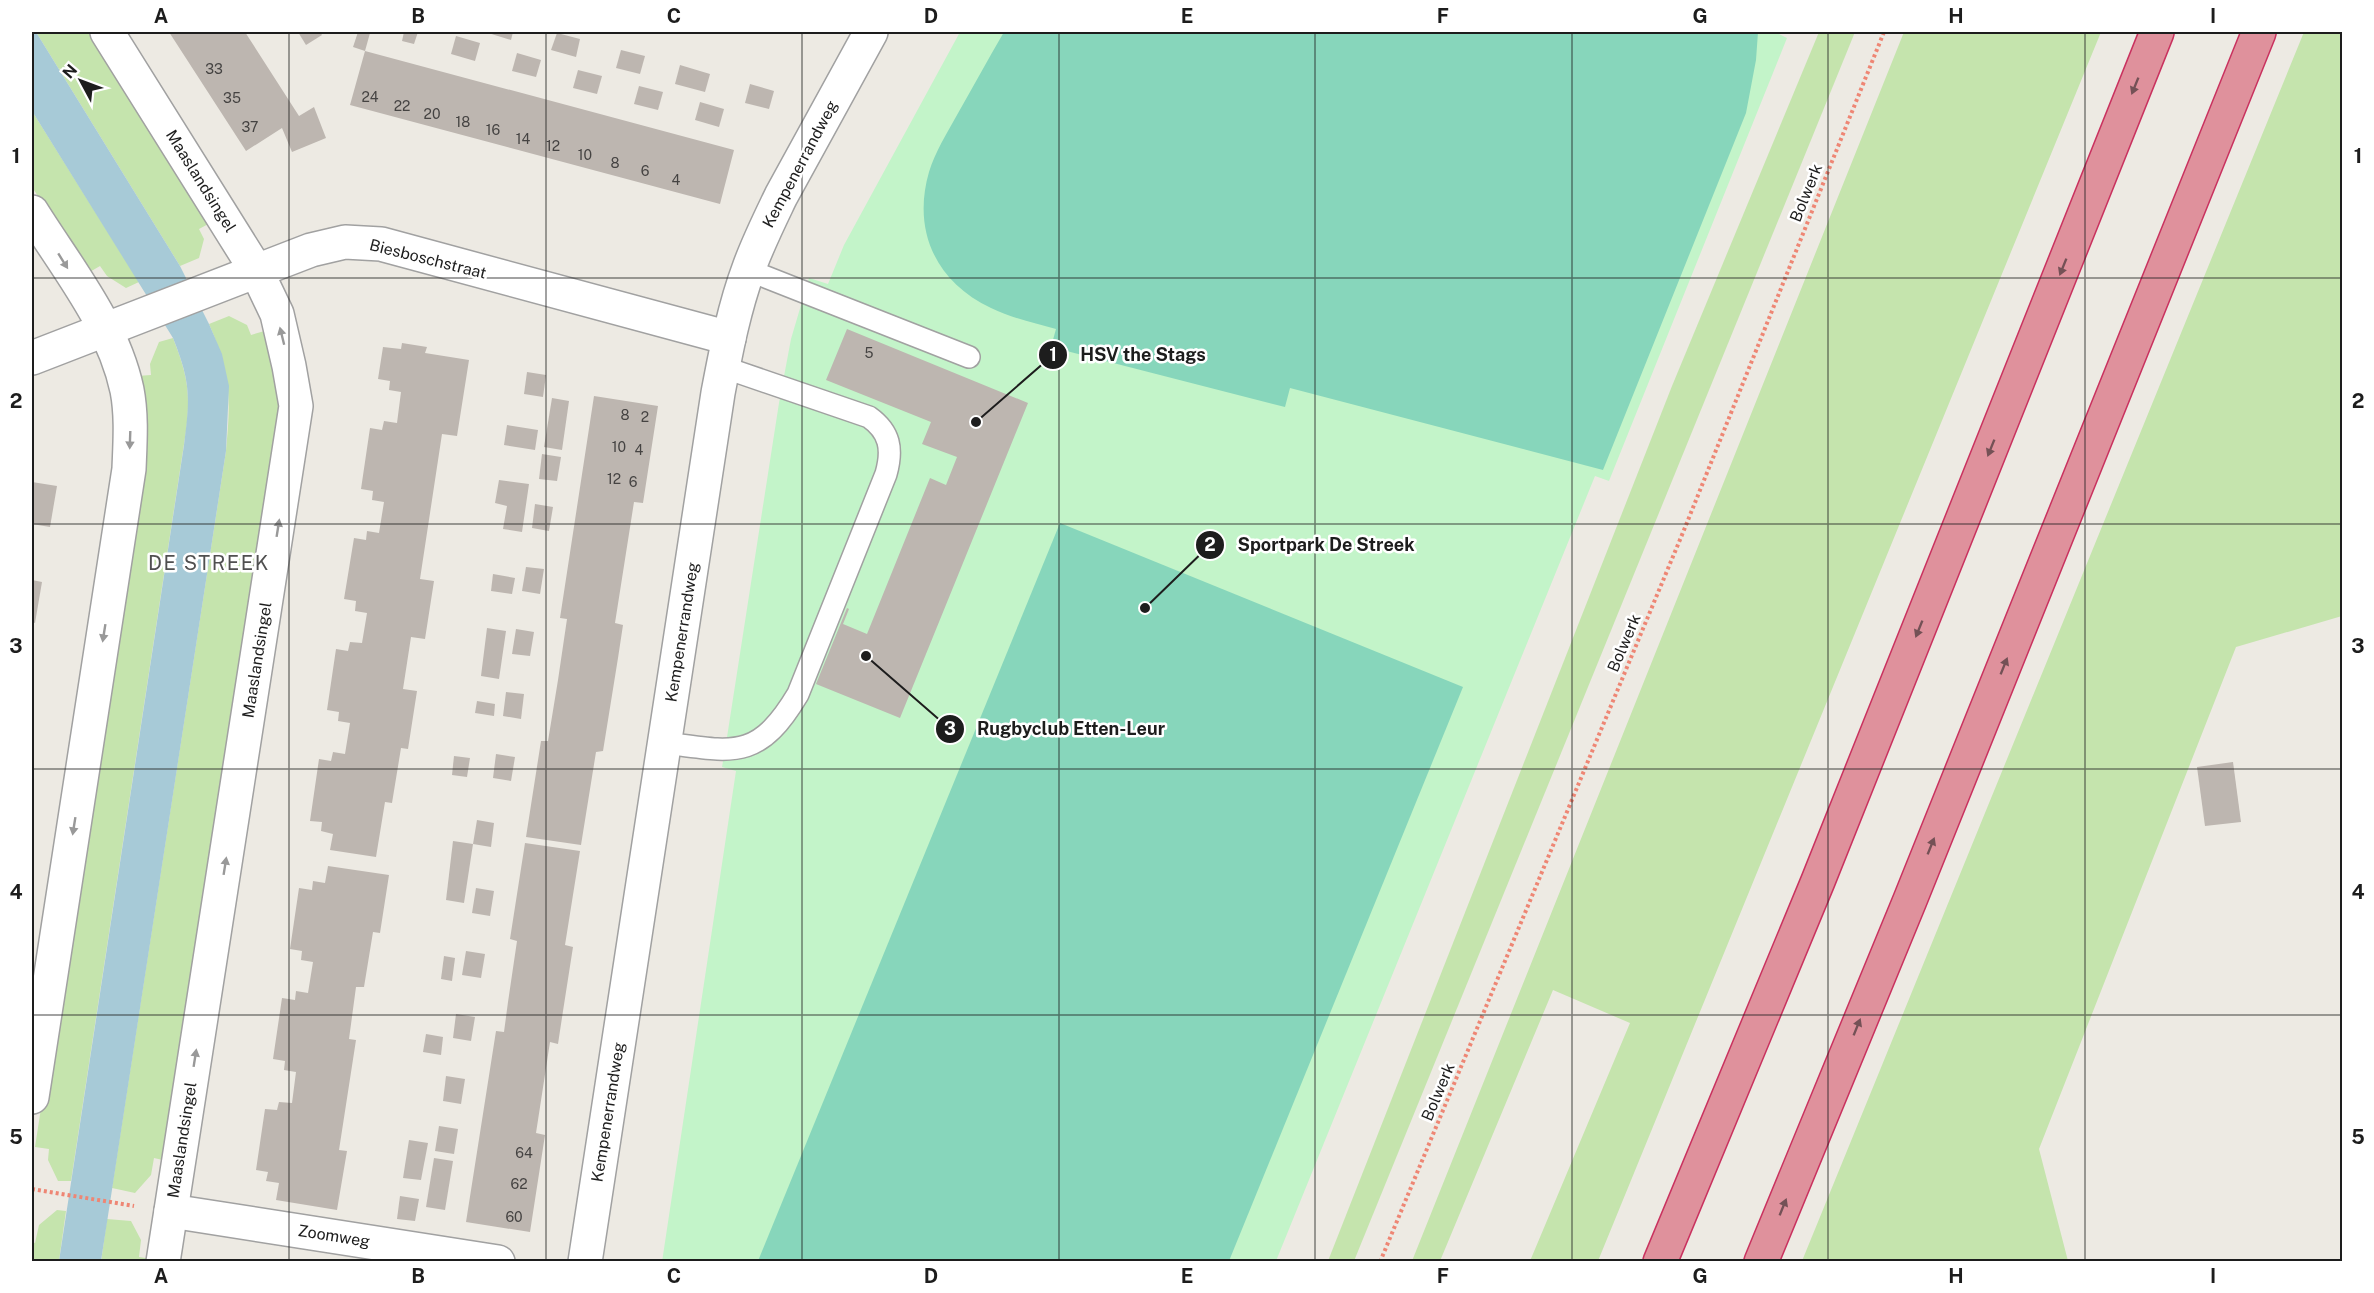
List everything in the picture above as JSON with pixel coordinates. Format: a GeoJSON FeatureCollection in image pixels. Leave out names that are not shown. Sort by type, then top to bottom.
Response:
{"type":"FeatureCollection","features":[{"type":"Feature","properties":{"kind":"highway"},"geometry":{"type":"LineString","coordinates":[[1660,1262],[1818,881],[2157,32]]}},
{"type":"Feature","properties":{"kind":"highway"},"geometry":{"type":"LineString","coordinates":[[1761,1262],[1914,889],[2259,32]]}},
{"type":"Feature","properties":{"kind":"street","name":"Maaslandsingel"},"geometry":{"type":"LineString","coordinates":[[107,32],[256,270],[277,314],[290,366],[296,406],[163,1262]]}},
{"type":"Feature","properties":{"kind":"street","name":"Kempenerrandweg"},"geometry":{"type":"LineString","coordinates":[[585,1262],[726,353],[748,270],[781,196],[872,32]]}},
{"type":"Feature","properties":{"kind":"street"},"geometry":{"type":"LineString","coordinates":[[32,212],[106,329],[118,356],[127,392],[130,425],[129,469],[32,1097]]}},
{"type":"Feature","properties":{"kind":"street","name":"Biesboschstraat"},"geometry":{"type":"LineString","coordinates":[[32,358],[256,270],[327,245],[345,242],[381,244],[726,353]]}},
{"type":"Feature","properties":{"kind":"street","name":"Zoomweg"},"geometry":{"type":"LineString","coordinates":[[171,1211],[498,1262]]}},
{"type":"Feature","properties":{"kind":"lane"},"geometry":{"type":"LineString","coordinates":[[748,270],[969,357]]}},
{"type":"Feature","properties":{"kind":"lane"},"geometry":{"type":"LineString","coordinates":[[665,743],[725,750],[746,747],[765,736],[784,717],[798,694],[886,474],[890,455],[890,445],[883,428],[869,417],[726,353]]}},
{"type":"Feature","properties":{"kind":"path","name":"Bolwerk"},"geometry":{"type":"LineString","coordinates":[[1380,1262],[1679,541],[1884,32]]}},
{"type":"Feature","properties":{"kind":"path"},"geometry":{"type":"LineString","coordinates":[[32,1190],[132,1205]]}},
{"type":"Feature","properties":{"kind":"green space"},"geometry":{"type":"Polygon","coordinates":[[[36,32],[89,32],[212,222],[199,229],[204,239],[199,258],[180,266],[36,32]]]}},
{"type":"Feature","properties":{"kind":"green space"},"geometry":{"type":"Polygon","coordinates":[[[960,32],[1775,32],[1787,38],[1609,481],[1595,476],[1276,1261],[662,1262],[736,771],[722,767],[791,339],[809,278],[828,284],[844,245],[960,32]]]}},
{"type":"Feature","properties":{"kind":"green space"},"geometry":{"type":"Polygon","coordinates":[[[1004,32],[1758,32],[1756,60],[1746,113],[1603,470],[1290,388],[1285,407],[1051,347],[1056,329],[1007,315],[972,297],[943,269],[933,252],[924,214],[925,194],[929,172],[938,150],[1004,32]]]}},
{"type":"Feature","properties":{"kind":"green space"},"geometry":{"type":"Polygon","coordinates":[[[1819,32],[1855,32],[1354,1261],[1328,1261],[1672,386],[1819,32]]]}},
{"type":"Feature","properties":{"kind":"green space"},"geometry":{"type":"Polygon","coordinates":[[[1904,32],[2101,32],[1598,1261],[1530,1261],[1630,1023],[1553,990],[1440,1261],[1412,1261],[1904,32]]]}},
{"type":"Feature","properties":{"kind":"green space"},"geometry":{"type":"Polygon","coordinates":[[[2304,32],[2342,32],[2342,616],[2236,647],[2039,1149],[2068,1261],[1802,1261],[2304,32]]]}},
{"type":"Feature","properties":{"kind":"green space"},"geometry":{"type":"Polygon","coordinates":[[[32,111],[139,282],[126,288],[107,276],[100,266],[88,273],[32,187],[32,111]]]}},
{"type":"Feature","properties":{"kind":"green space"},"geometry":{"type":"Polygon","coordinates":[[[229,316],[247,325],[251,335],[268,330],[284,400],[167,1161],[154,1158],[151,1175],[135,1193],[112,1188],[226,451],[229,416],[228,386],[222,358],[209,324],[229,316]]]}},
{"type":"Feature","properties":{"kind":"green space"},"geometry":{"type":"Polygon","coordinates":[[[173,338],[187,383],[186,431],[71,1181],[58,1181],[48,1160],[49,1149],[35,1147],[138,481],[137,376],[151,375],[150,364],[159,342],[173,338]]]}},
{"type":"Feature","properties":{"kind":"green space"},"geometry":{"type":"Polygon","coordinates":[[[1060,523],[1463,687],[1229,1261],[758,1261],[1060,523]]]}},
{"type":"Feature","properties":{"kind":"green space"},"geometry":{"type":"Polygon","coordinates":[[[57,1210],[66,1211],[59,1261],[32,1261],[32,1242],[35,1243],[39,1225],[57,1210]]]}},
{"type":"Feature","properties":{"kind":"green space"},"geometry":{"type":"Polygon","coordinates":[[[107,1219],[131,1221],[141,1240],[139,1257],[152,1259],[152,1262],[101,1262],[107,1219]]]}},
{"type":"Feature","properties":{"kind":"water"},"geometry":{"type":"Polygon","coordinates":[[[32,32],[36,32],[180,266],[222,354],[229,386],[226,451],[101,1261],[59,1261],[184,445],[188,391],[173,338],[32,111],[32,32]]]}},
{"type":"Feature","properties":{"kind":"building"},"geometry":{"type":"Polygon","coordinates":[[[169,32],[245,32],[299,116],[314,107],[326,138],[292,152],[282,128],[246,151],[169,32]]]}},
{"type":"Feature","properties":{"kind":"building"},"geometry":{"type":"Polygon","coordinates":[[[298,32],[320,32],[322,35],[306,45],[298,32]]]}},
{"type":"Feature","properties":{"kind":"building"},"geometry":{"type":"Polygon","coordinates":[[[358,32],[370,33],[365,51],[353,47],[358,32]]]}},
{"type":"Feature","properties":{"kind":"building"},"geometry":{"type":"Polygon","coordinates":[[[404,32],[418,32],[414,44],[402,41],[404,32]]]}},
{"type":"Feature","properties":{"kind":"building"},"geometry":{"type":"Polygon","coordinates":[[[485,32],[513,32],[511,40],[485,32]]]}},
{"type":"Feature","properties":{"kind":"building"},"geometry":{"type":"Polygon","coordinates":[[[557,33],[580,39],[576,57],[551,50],[557,33]]]}},
{"type":"Feature","properties":{"kind":"building"},"geometry":{"type":"Polygon","coordinates":[[[456,36],[480,43],[475,61],[451,54],[456,36]]]}},
{"type":"Feature","properties":{"kind":"building"},"geometry":{"type":"Polygon","coordinates":[[[621,50],[645,56],[640,74],[616,68],[621,50]]]}},
{"type":"Feature","properties":{"kind":"building"},"geometry":{"type":"Polygon","coordinates":[[[365,51],[734,150],[720,204],[350,105],[365,51]]]}},
{"type":"Feature","properties":{"kind":"building"},"geometry":{"type":"Polygon","coordinates":[[[517,53],[541,60],[536,77],[512,71],[517,53]]]}},
{"type":"Feature","properties":{"kind":"building"},"geometry":{"type":"Polygon","coordinates":[[[680,65],[710,74],[705,92],[675,84],[680,65]]]}},
{"type":"Feature","properties":{"kind":"building"},"geometry":{"type":"Polygon","coordinates":[[[578,70],[602,76],[597,94],[573,88],[578,70]]]}},
{"type":"Feature","properties":{"kind":"building"},"geometry":{"type":"Polygon","coordinates":[[[750,84],[774,91],[769,109],[745,103],[750,84]]]}},
{"type":"Feature","properties":{"kind":"building"},"geometry":{"type":"Polygon","coordinates":[[[639,86],[663,92],[658,110],[634,104],[639,86]]]}},
{"type":"Feature","properties":{"kind":"building"},"geometry":{"type":"Polygon","coordinates":[[[700,102],[724,109],[719,127],[695,120],[700,102]]]}},
{"type":"Feature","properties":{"kind":"building"},"geometry":{"type":"Polygon","coordinates":[[[847,329],[1028,403],[900,718],[816,684],[847,608],[849,609],[843,624],[867,634],[930,478],[946,485],[957,457],[922,444],[931,422],[826,380],[847,329]]]}},
{"type":"Feature","properties":{"kind":"building"},"geometry":{"type":"Polygon","coordinates":[[[402,343],[427,347],[425,353],[469,360],[457,436],[442,434],[420,579],[434,581],[425,639],[411,637],[403,689],[417,691],[408,749],[401,748],[392,803],[385,802],[376,857],[330,850],[333,834],[321,831],[322,822],[310,821],[319,759],[331,761],[333,752],[345,754],[350,723],[338,721],[339,712],[327,710],[336,649],[348,651],[350,642],[362,643],[367,613],[355,611],[356,601],[344,599],[354,538],[366,540],[367,531],[379,533],[384,502],[372,500],[373,491],[361,489],[370,428],[382,430],[384,421],[397,423],[401,392],[389,390],[390,381],[378,379],[383,347],[401,349],[402,343]]]}},
{"type":"Feature","properties":{"kind":"building"},"geometry":{"type":"Polygon","coordinates":[[[527,372],[546,375],[543,397],[524,394],[527,372]]]}},
{"type":"Feature","properties":{"kind":"building"},"geometry":{"type":"Polygon","coordinates":[[[594,396],[658,406],[643,503],[634,502],[615,623],[623,625],[618,658],[603,751],[596,752],[581,845],[526,837],[541,741],[548,741],[558,680],[567,619],[560,618],[594,396]]]}},
{"type":"Feature","properties":{"kind":"building"},"geometry":{"type":"Polygon","coordinates":[[[552,398],[569,401],[562,450],[544,447],[552,398]]]}},
{"type":"Feature","properties":{"kind":"building"},"geometry":{"type":"Polygon","coordinates":[[[507,425],[538,430],[535,450],[504,445],[507,425]]]}},
{"type":"Feature","properties":{"kind":"building"},"geometry":{"type":"Polygon","coordinates":[[[542,454],[561,457],[557,481],[539,479],[542,454]]]}},
{"type":"Feature","properties":{"kind":"building"},"geometry":{"type":"Polygon","coordinates":[[[499,480],[529,484],[522,532],[503,529],[507,506],[495,503],[499,480]]]}},
{"type":"Feature","properties":{"kind":"building"},"geometry":{"type":"Polygon","coordinates":[[[32,482],[57,486],[50,527],[32,524],[32,482]]]}},
{"type":"Feature","properties":{"kind":"building"},"geometry":{"type":"Polygon","coordinates":[[[535,504],[553,507],[549,531],[532,528],[535,504]]]}},
{"type":"Feature","properties":{"kind":"building"},"geometry":{"type":"Polygon","coordinates":[[[526,567],[544,569],[540,594],[522,591],[526,567]]]}},
{"type":"Feature","properties":{"kind":"building"},"geometry":{"type":"Polygon","coordinates":[[[493,574],[515,578],[512,594],[491,591],[493,574]]]}},
{"type":"Feature","properties":{"kind":"building"},"geometry":{"type":"Polygon","coordinates":[[[32,580],[42,582],[35,623],[32,622],[32,580]]]}},
{"type":"Feature","properties":{"kind":"building"},"geometry":{"type":"Polygon","coordinates":[[[487,628],[506,631],[499,679],[481,676],[487,628]]]}},
{"type":"Feature","properties":{"kind":"building"},"geometry":{"type":"Polygon","coordinates":[[[516,629],[534,632],[530,656],[512,654],[516,629]]]}},
{"type":"Feature","properties":{"kind":"building"},"geometry":{"type":"Polygon","coordinates":[[[506,692],[524,694],[521,719],[503,716],[506,692]]]}},
{"type":"Feature","properties":{"kind":"building"},"geometry":{"type":"Polygon","coordinates":[[[477,701],[495,704],[494,716],[475,713],[477,701]]]}},
{"type":"Feature","properties":{"kind":"building"},"geometry":{"type":"Polygon","coordinates":[[[496,754],[515,757],[511,781],[493,778],[496,754]]]}},
{"type":"Feature","properties":{"kind":"building"},"geometry":{"type":"Polygon","coordinates":[[[454,756],[470,758],[467,777],[452,775],[454,756]]]}},
{"type":"Feature","properties":{"kind":"building"},"geometry":{"type":"Polygon","coordinates":[[[2233,762],[2241,822],[2205,826],[2197,767],[2233,762]]]}},
{"type":"Feature","properties":{"kind":"building"},"geometry":{"type":"Polygon","coordinates":[[[477,820],[494,823],[491,847],[473,844],[477,820]]]}},
{"type":"Feature","properties":{"kind":"building"},"geometry":{"type":"Polygon","coordinates":[[[453,841],[473,844],[464,903],[446,900],[453,841]]]}},
{"type":"Feature","properties":{"kind":"building"},"geometry":{"type":"Polygon","coordinates":[[[525,843],[580,851],[565,945],[573,947],[558,1044],[550,1042],[536,1133],[545,1135],[530,1232],[466,1222],[496,1031],[504,1032],[517,941],[510,939],[525,843]]]}},
{"type":"Feature","properties":{"kind":"building"},"geometry":{"type":"Polygon","coordinates":[[[328,866],[389,875],[380,933],[373,932],[364,987],[356,987],[349,1039],[356,1040],[339,1150],[347,1151],[337,1210],[276,1200],[279,1183],[266,1181],[268,1172],[256,1170],[265,1109],[277,1110],[279,1102],[292,1103],[296,1072],[284,1070],[285,1061],[273,1059],[282,998],[295,1000],[296,991],[308,993],[313,962],[301,960],[302,951],[290,949],[299,888],[312,890],[313,881],[325,883],[328,866]]]}},
{"type":"Feature","properties":{"kind":"building"},"geometry":{"type":"Polygon","coordinates":[[[476,888],[494,891],[490,916],[472,913],[476,888]]]}},
{"type":"Feature","properties":{"kind":"building"},"geometry":{"type":"Polygon","coordinates":[[[466,951],[485,954],[481,978],[462,975],[466,951]]]}},
{"type":"Feature","properties":{"kind":"building"},"geometry":{"type":"Polygon","coordinates":[[[444,956],[455,958],[452,981],[441,979],[444,956]]]}},
{"type":"Feature","properties":{"kind":"building"},"geometry":{"type":"Polygon","coordinates":[[[456,1014],[475,1017],[471,1041],[453,1038],[456,1014]]]}},
{"type":"Feature","properties":{"kind":"building"},"geometry":{"type":"Polygon","coordinates":[[[426,1034],[443,1037],[441,1055],[423,1052],[426,1034]]]}},
{"type":"Feature","properties":{"kind":"building"},"geometry":{"type":"Polygon","coordinates":[[[446,1076],[465,1079],[461,1104],[443,1101],[446,1076]]]}},
{"type":"Feature","properties":{"kind":"building"},"geometry":{"type":"Polygon","coordinates":[[[439,1126],[458,1129],[454,1154],[435,1151],[439,1126]]]}},
{"type":"Feature","properties":{"kind":"building"},"geometry":{"type":"Polygon","coordinates":[[[409,1140],[428,1143],[421,1180],[403,1178],[409,1140]]]}},
{"type":"Feature","properties":{"kind":"building"},"geometry":{"type":"Polygon","coordinates":[[[434,1158],[453,1161],[445,1210],[426,1207],[434,1158]]]}},
{"type":"Feature","properties":{"kind":"building"},"geometry":{"type":"Polygon","coordinates":[[[400,1196],[419,1199],[415,1221],[397,1219],[400,1196]]]}},
{"type":"Feature","properties":{"kind":"place","name":"HSV the Stags"},"geometry":{"type":"Point","coordinates":[976,422]}},
{"type":"Feature","properties":{"kind":"place","name":"Sportpark De Streek"},"geometry":{"type":"Point","coordinates":[1145,608]}},
{"type":"Feature","properties":{"kind":"place","name":"Rugbyclub Etten-Leur"},"geometry":{"type":"Point","coordinates":[866,656]}},
{"type":"Feature","properties":{"kind":"district","name":"DE STREEK"},"geometry":{"type":"Point","coordinates":[209,563]}}]}
